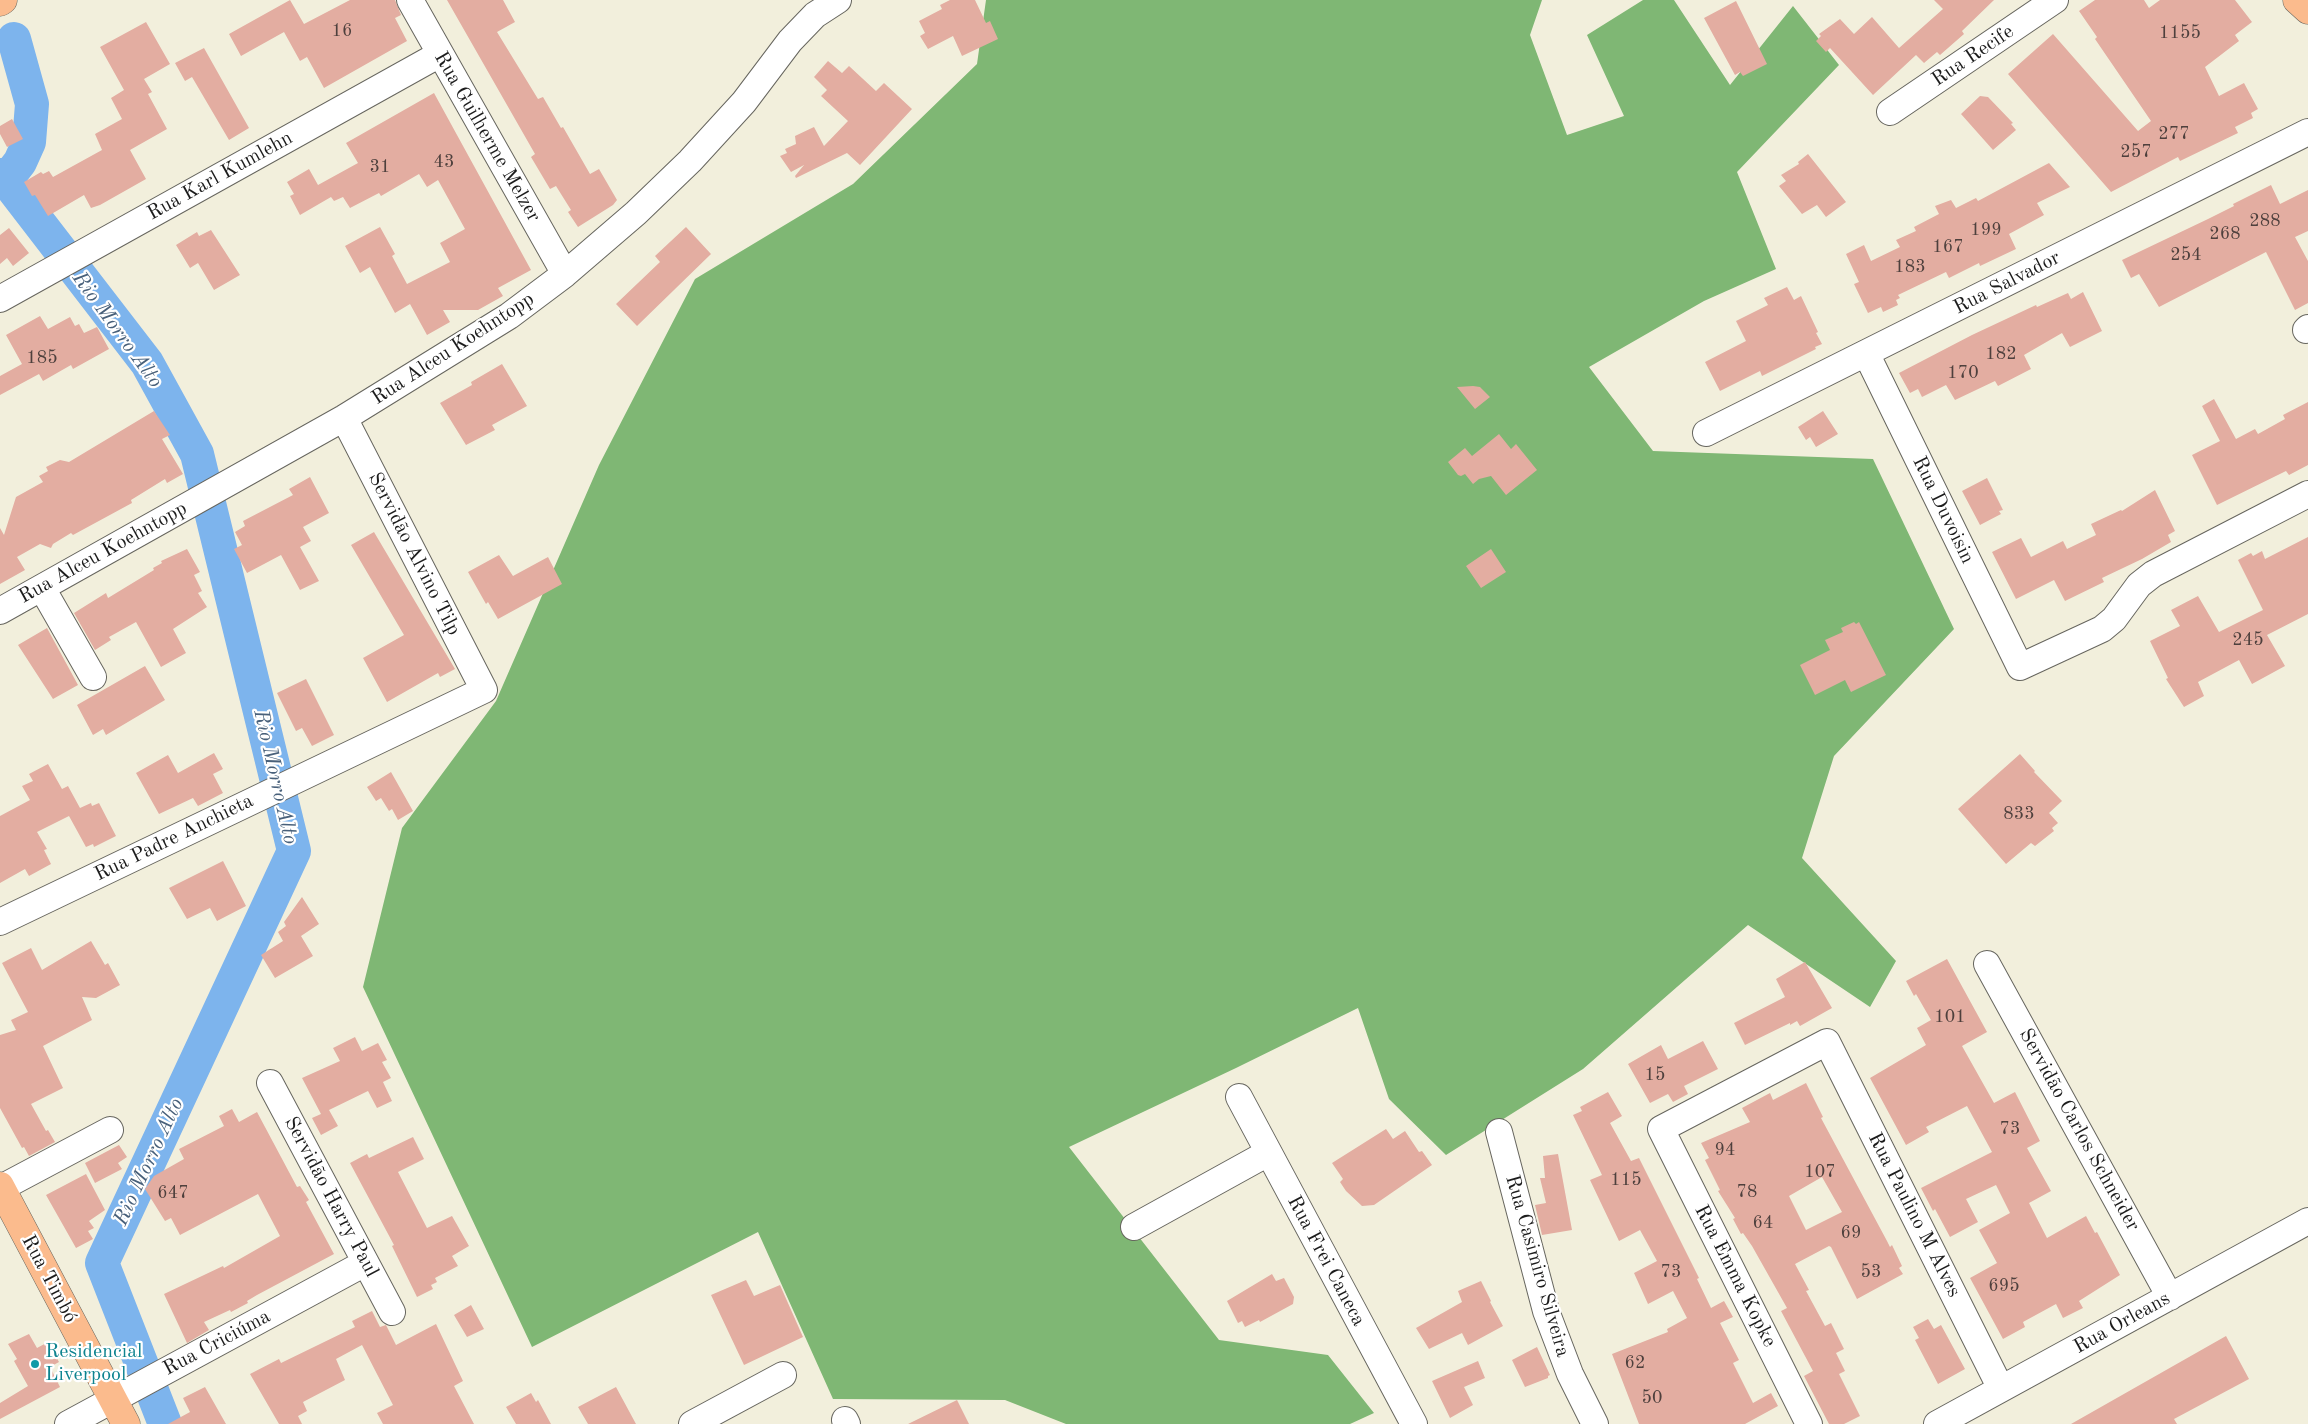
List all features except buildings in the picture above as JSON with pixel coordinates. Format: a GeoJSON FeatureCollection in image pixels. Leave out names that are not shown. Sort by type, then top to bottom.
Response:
{"type":"FeatureCollection","features":[{"type":"Feature","properties":{"kind":"main road"},"geometry":{"type":"LineString","coordinates":[[2297,0],[2308,10]]}},
{"type":"Feature","properties":{"kind":"main road","name":"Rua Timbó"},"geometry":{"type":"LineString","coordinates":[[1,1187],[123,1394],[126,1424]]}},
{"type":"Feature","properties":{"kind":"street","name":"Rua Guilherme Melzer"},"geometry":{"type":"LineString","coordinates":[[410,0],[565,274]]}},
{"type":"Feature","properties":{"kind":"street","name":"Rua Alceu Koehntopp"},"geometry":{"type":"LineString","coordinates":[[0,611],[344,418],[473,339],[565,274],[636,213],[690,160],[744,102],[790,41],[815,15],[838,0]]}},
{"type":"Feature","properties":{"kind":"street","name":"Rua Recife"},"geometry":{"type":"LineString","coordinates":[[1890,112],[2055,0]]}},
{"type":"Feature","properties":{"kind":"street","name":"Rua Karl Kumlehn"},"geometry":{"type":"LineString","coordinates":[[0,299],[440,54]]}},
{"type":"Feature","properties":{"kind":"street","name":"Rua Salvador"},"geometry":{"type":"LineString","coordinates":[[1706,433],[2308,132]]}},
{"type":"Feature","properties":{"kind":"street","name":"Rua Duvoisin"},"geometry":{"type":"LineString","coordinates":[[1866,353],[2020,668],[2102,629],[2114,619],[2139,585],[2153,574],[2308,494]]}},
{"type":"Feature","properties":{"kind":"street","name":"Servidão Alvino Tilp"},"geometry":{"type":"LineString","coordinates":[[344,418],[484,690]]}},
{"type":"Feature","properties":{"kind":"street"},"geometry":{"type":"LineString","coordinates":[[42,588],[94,677]]}},
{"type":"Feature","properties":{"kind":"street","name":"Rua Padre Anchieta"},"geometry":{"type":"LineString","coordinates":[[0,922],[484,690]]}},
{"type":"Feature","properties":{"kind":"street","name":"Servidão Carlos Schneider"},"geometry":{"type":"LineString","coordinates":[[1987,964],[2170,1297]]}},
{"type":"Feature","properties":{"kind":"street","name":"Rua Paulino M Alves"},"geometry":{"type":"LineString","coordinates":[[1661,1129],[1827,1042],[2001,1389]]}},
{"type":"Feature","properties":{"kind":"street","name":"Servidão Harry Paul"},"geometry":{"type":"LineString","coordinates":[[270,1083],[392,1312]]}},
{"type":"Feature","properties":{"kind":"street","name":"Rua Frei Caneca"},"geometry":{"type":"LineString","coordinates":[[1240,1097],[1268,1153],[1414,1424]]}},
{"type":"Feature","properties":{"kind":"street","name":"Rua Emma Kopke"},"geometry":{"type":"LineString","coordinates":[[1661,1129],[1810,1424]]}},
{"type":"Feature","properties":{"kind":"street"},"geometry":{"type":"LineString","coordinates":[[1,1187],[110,1130]]}},
{"type":"Feature","properties":{"kind":"street","name":"Rua Casimiro Silveira"},"geometry":{"type":"LineString","coordinates":[[1499,1132],[1546,1311],[1570,1374],[1595,1424]]}},
{"type":"Feature","properties":{"kind":"street"},"geometry":{"type":"LineString","coordinates":[[1134,1227],[1268,1153]]}},
{"type":"Feature","properties":{"kind":"street","name":"Rua Orleans"},"geometry":{"type":"LineString","coordinates":[[1937,1424],[2308,1221]]}},
{"type":"Feature","properties":{"kind":"street","name":"Rua Criciúma"},"geometry":{"type":"LineString","coordinates":[[68,1424],[366,1263]]}},
{"type":"Feature","properties":{"kind":"street"},"geometry":{"type":"LineString","coordinates":[[1586,1366],[1614,1424]]}},
{"type":"Feature","properties":{"kind":"street"},"geometry":{"type":"LineString","coordinates":[[692,1424],[784,1375]]}},
{"type":"Feature","properties":{"kind":"green space"},"geometry":{"type":"Polygon","coordinates":[[[986,0],[1542,0],[1530,35],[1567,135],[1624,116],[1587,35],[1643,0],[1674,0],[1730,85],[1793,6],[1839,65],[1737,172],[1776,269],[1704,301],[1589,367],[1653,451],[1873,459],[1954,629],[1834,756],[1802,858],[1896,961],[1870,1007],[1748,925],[1583,1069],[1446,1155],[1389,1099],[1358,1008],[1069,1147],[1219,1340],[1328,1355],[1374,1413],[1350,1424],[1066,1424],[1005,1400],[833,1399],[758,1232],[532,1347],[363,987],[402,828],[496,701],[599,465],[695,279],[853,184],[977,64],[986,0]]]}},
{"type":"Feature","properties":{"kind":"waterway"},"geometry":{"type":"LineString","coordinates":[[6,180],[20,162],[29,142],[32,104],[14,39]]}},
{"type":"Feature","properties":{"kind":"waterway","name":"Rio Morro Alto"},"geometry":{"type":"LineString","coordinates":[[0,175],[6,180],[147,363],[197,454],[294,851],[102,1263],[165,1424]]}},
{"type":"Feature","properties":{"kind":"place","name":"Residencial Liverpool"},"geometry":{"type":"Point","coordinates":[35,1364]}}]}
